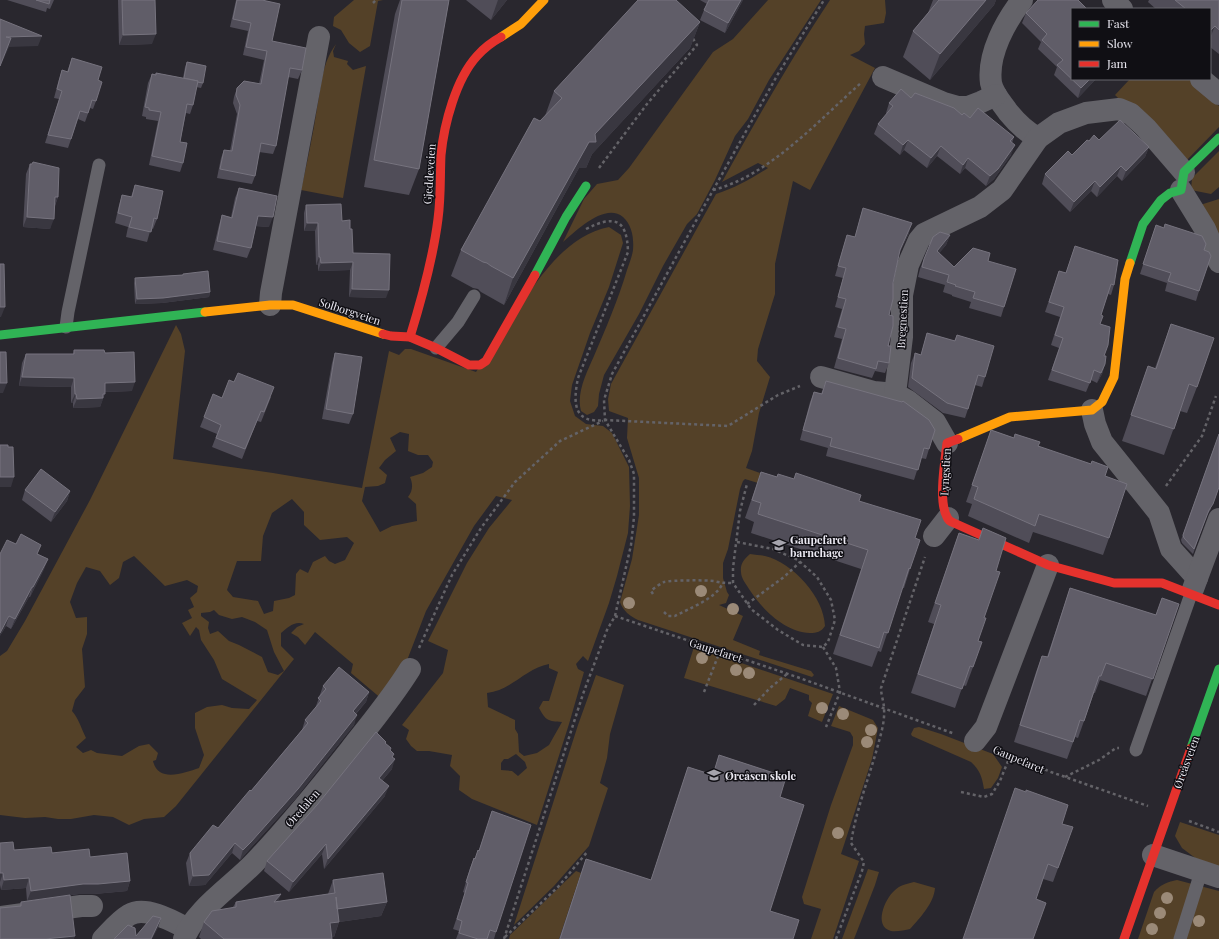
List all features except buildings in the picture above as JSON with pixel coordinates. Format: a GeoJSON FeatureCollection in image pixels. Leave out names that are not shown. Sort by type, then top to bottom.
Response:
{"type":"FeatureCollection","features":[{"type":"Feature","properties":{"kind":"street","name":"Gjeddeveien"},"geometry":{"type":"LineString","coordinates":[[410,337],[420,307],[432,251],[440,201],[442,149],[449,114],[459,86],[472,62],[484,48],[521,24],[544,0]]}},
{"type":"Feature","properties":{"kind":"street"},"geometry":{"type":"LineString","coordinates":[[1022,0],[1008,20],[996,44],[991,82],[996,96],[1018,124],[1038,138]]}},
{"type":"Feature","properties":{"kind":"street"},"geometry":{"type":"LineString","coordinates":[[1113,0],[1121,8]]}},
{"type":"Feature","properties":{"kind":"street"},"geometry":{"type":"LineString","coordinates":[[270,305],[271,293],[320,37]]}},
{"type":"Feature","properties":{"kind":"street"},"geometry":{"type":"LineString","coordinates":[[883,77],[944,104],[958,107],[974,104],[996,96]]}},
{"type":"Feature","properties":{"kind":"street"},"geometry":{"type":"LineString","coordinates":[[1202,80],[1219,94]]}},
{"type":"Feature","properties":{"kind":"street","name":"Bregnestien"},"geometry":{"type":"LineString","coordinates":[[895,394],[902,337],[902,295],[908,265],[919,240],[924,234],[980,207],[1002,190],[1038,138],[1059,123],[1086,113],[1119,109],[1131,114],[1146,128],[1183,181]]}},
{"type":"Feature","properties":{"kind":"street"},"geometry":{"type":"LineString","coordinates":[[1219,138],[1183,181],[1161,200],[1143,224],[1126,279],[1114,377],[1102,402],[1092,410],[1095,424],[1102,442],[1159,513],[1171,549],[1194,586],[1219,605]]}},
{"type":"Feature","properties":{"kind":"street"},"geometry":{"type":"LineString","coordinates":[[1183,181],[1219,262]]}},
{"type":"Feature","properties":{"kind":"street","name":"Solborgveien"},"geometry":{"type":"LineString","coordinates":[[0,335],[270,305],[293,305],[390,336],[410,337],[436,348],[469,365],[480,364],[486,361],[541,265],[566,217],[586,186]]}},
{"type":"Feature","properties":{"kind":"street"},"geometry":{"type":"LineString","coordinates":[[821,377],[874,392],[895,394],[908,401],[935,422],[947,442]]}},
{"type":"Feature","properties":{"kind":"street","name":"Lyngstien"},"geometry":{"type":"LineString","coordinates":[[948,518],[943,504],[947,442],[965,437],[1010,417],[1092,410]]}},
{"type":"Feature","properties":{"kind":"street"},"geometry":{"type":"LineString","coordinates":[[934,536],[948,518],[959,526],[1048,565],[1114,583],[1146,582],[1194,586]]}},
{"type":"Feature","properties":{"kind":"street"},"geometry":{"type":"LineString","coordinates":[[1194,586],[1219,518]]}},
{"type":"Feature","properties":{"kind":"street"},"geometry":{"type":"LineString","coordinates":[[975,741],[986,726],[1048,565]]}},
{"type":"Feature","properties":{"kind":"street","name":"Øreåsveien"},"geometry":{"type":"LineString","coordinates":[[1124,939],[1219,668]]}},
{"type":"Feature","properties":{"kind":"street","name":"Øredalen"},"geometry":{"type":"LineString","coordinates":[[186,934],[214,899],[255,862],[315,793],[394,694],[410,669]]}},
{"type":"Feature","properties":{"kind":"street"},"geometry":{"type":"LineString","coordinates":[[1153,855],[1210,874]]}},
{"type":"Feature","properties":{"kind":"street"},"geometry":{"type":"LineString","coordinates":[[0,917],[81,906],[92,906]]}},
{"type":"Feature","properties":{"kind":"street"},"geometry":{"type":"LineString","coordinates":[[103,939],[118,924],[129,915],[136,912],[144,912],[162,917],[186,934]]}},
{"type":"Feature","properties":{"kind":"lane"},"geometry":{"type":"LineString","coordinates":[[66,327],[99,165]]}},
{"type":"Feature","properties":{"kind":"lane"},"geometry":{"type":"LineString","coordinates":[[436,348],[458,322],[474,296]]}},
{"type":"Feature","properties":{"kind":"lane"},"geometry":{"type":"LineString","coordinates":[[1136,750],[1194,586]]}},
{"type":"Feature","properties":{"kind":"lane"},"geometry":{"type":"LineString","coordinates":[[1180,939],[1210,874]]}},
{"type":"Feature","properties":{"kind":"path"},"geometry":{"type":"LineString","coordinates":[[373,3],[376,0]]}},
{"type":"Feature","properties":{"kind":"path"},"geometry":{"type":"LineString","coordinates":[[504,938],[583,694],[607,630],[615,616],[631,545],[634,516],[634,474],[629,460],[605,420],[604,400],[612,374],[778,74],[824,0]]}},
{"type":"Feature","properties":{"kind":"path"},"geometry":{"type":"LineString","coordinates":[[586,186],[647,104],[697,45],[688,32]]}},
{"type":"Feature","properties":{"kind":"path"},"geometry":{"type":"LineString","coordinates":[[713,190],[728,186],[745,177],[780,154],[814,126],[866,79],[883,77]]}},
{"type":"Feature","properties":{"kind":"path"},"geometry":{"type":"LineString","coordinates":[[582,232],[597,224],[607,221],[615,222],[621,225],[626,232],[628,243],[628,252],[578,378],[575,399],[578,413],[584,418],[595,421],[605,420],[728,426],[778,395],[821,377]]}},
{"type":"Feature","properties":{"kind":"path"},"geometry":{"type":"LineString","coordinates":[[1152,504],[1202,436],[1216,396]]}},
{"type":"Feature","properties":{"kind":"path"},"geometry":{"type":"LineString","coordinates":[[410,669],[452,575],[481,528],[515,482],[560,441],[605,420]]}},
{"type":"Feature","properties":{"kind":"path"},"geometry":{"type":"LineString","coordinates":[[747,484],[740,511],[733,568],[733,583],[751,609],[778,630],[803,645],[823,647]]}},
{"type":"Feature","properties":{"kind":"path"},"geometry":{"type":"LineString","coordinates":[[836,939],[864,862],[851,843],[853,826],[872,768],[882,728],[884,708],[881,699],[881,688],[923,563],[934,536]]}},
{"type":"Feature","properties":{"kind":"path"},"geometry":{"type":"LineString","coordinates":[[737,542],[773,549],[800,562],[817,577],[831,600],[835,620],[828,642],[823,647]]}},
{"type":"Feature","properties":{"kind":"path"},"geometry":{"type":"LineString","coordinates":[[748,604],[784,577],[800,562]]}},
{"type":"Feature","properties":{"kind":"path"},"geometry":{"type":"LineString","coordinates":[[653,594],[651,591],[664,582],[714,581],[722,584],[733,583]]}},
{"type":"Feature","properties":{"kind":"path"},"geometry":{"type":"LineString","coordinates":[[664,612],[668,616],[675,616],[713,595],[722,584]]}},
{"type":"Feature","properties":{"kind":"path","name":"Gaupefaret"},"geometry":{"type":"LineString","coordinates":[[615,616],[840,692],[975,741],[1065,777],[1154,809]]}},
{"type":"Feature","properties":{"kind":"path"},"geometry":{"type":"LineString","coordinates":[[823,647],[836,668],[840,692],[826,727]]}},
{"type":"Feature","properties":{"kind":"path"},"geometry":{"type":"LineString","coordinates":[[704,692],[720,651]]}},
{"type":"Feature","properties":{"kind":"path"},"geometry":{"type":"LineString","coordinates":[[754,705],[770,688],[788,674]]}},
{"type":"Feature","properties":{"kind":"path"},"geometry":{"type":"LineString","coordinates":[[1065,777],[1099,760],[1116,748],[1136,750]]}},
{"type":"Feature","properties":{"kind":"path"},"geometry":{"type":"LineString","coordinates":[[961,792],[984,797],[992,794],[1000,781],[1010,756]]}},
{"type":"Feature","properties":{"kind":"path"},"geometry":{"type":"LineString","coordinates":[[1182,819],[1219,832]]}},
{"type":"Feature","properties":{"kind":"path"},"geometry":{"type":"LineString","coordinates":[[504,938],[558,886],[588,851]]}},
{"type":"Feature","properties":{"kind":"shaded area"},"geometry":{"type":"Polygon","coordinates":[[[354,0],[383,0],[378,1],[370,46],[360,52],[349,43],[341,30],[333,26],[334,17],[354,0]]]}},
{"type":"Feature","properties":{"kind":"shaded area"},"geometry":{"type":"Polygon","coordinates":[[[768,0],[821,0],[769,80],[748,119],[735,136],[715,180],[697,214],[687,224],[663,266],[639,314],[604,375],[599,394],[598,406],[594,412],[587,415],[581,411],[581,390],[585,376],[612,314],[633,253],[633,236],[626,220],[623,217],[616,213],[608,213],[600,215],[583,225],[563,242],[584,199],[597,184],[618,180],[629,168],[713,52],[733,39],[768,0]]]}},
{"type":"Feature","properties":{"kind":"shaded area"},"geometry":{"type":"Polygon","coordinates":[[[830,0],[885,0],[886,13],[884,23],[865,26],[865,44],[859,51],[850,55],[875,68],[810,190],[793,181],[775,264],[775,294],[758,349],[757,361],[770,377],[759,413],[752,451],[746,468],[760,473],[758,483],[745,479],[740,489],[728,549],[723,563],[723,578],[729,595],[726,603],[719,605],[743,616],[733,640],[760,651],[759,655],[811,671],[814,675],[812,677],[638,620],[625,611],[620,602],[632,559],[639,515],[639,478],[627,438],[628,418],[609,411],[608,399],[611,384],[716,194],[743,183],[768,168],[758,163],[722,182],[774,90],[830,0]]]}},
{"type":"Feature","properties":{"kind":"shaded area"},"geometry":{"type":"Polygon","coordinates":[[[336,44],[333,51],[334,57],[348,61],[347,64],[353,70],[366,66],[343,198],[301,190],[312,139],[323,75],[327,59],[336,44]]]}},
{"type":"Feature","properties":{"kind":"shaded area"},"geometry":{"type":"Polygon","coordinates":[[[1129,80],[1190,80],[1219,106],[1219,127],[1185,162],[1115,95],[1129,80]]]}},
{"type":"Feature","properties":{"kind":"shaded area"},"geometry":{"type":"Polygon","coordinates":[[[1219,151],[1219,187],[1211,194],[1191,190],[1192,178],[1219,151]]]}},
{"type":"Feature","properties":{"kind":"shaded area"},"geometry":{"type":"Polygon","coordinates":[[[1219,199],[1219,244],[1200,205],[1219,199]]]}},
{"type":"Feature","properties":{"kind":"shaded area"},"geometry":{"type":"Polygon","coordinates":[[[609,227],[621,235],[623,243],[609,287],[590,333],[572,385],[570,401],[575,416],[586,424],[603,426],[612,433],[629,467],[630,506],[628,533],[609,603],[588,661],[583,656],[576,664],[578,669],[584,672],[537,825],[472,799],[459,790],[460,776],[450,766],[452,755],[429,751],[417,751],[406,739],[409,730],[402,725],[443,673],[448,650],[428,641],[467,563],[489,528],[512,500],[496,496],[474,526],[426,611],[406,663],[383,700],[351,673],[353,664],[315,632],[305,645],[298,637],[291,633],[297,627],[304,624],[297,623],[281,633],[281,646],[294,659],[176,806],[164,817],[144,819],[129,825],[113,817],[94,815],[71,819],[58,819],[45,817],[25,818],[0,815],[0,656],[7,651],[25,621],[90,500],[176,325],[181,334],[185,351],[173,459],[273,473],[362,488],[389,351],[399,355],[405,349],[411,349],[476,372],[543,273],[566,249],[579,239],[593,232],[609,227]],[[400,432],[390,438],[396,451],[385,460],[379,468],[387,475],[385,483],[378,486],[365,487],[362,501],[380,532],[392,526],[417,521],[416,504],[408,497],[412,487],[410,477],[423,473],[432,467],[433,462],[428,455],[418,455],[408,451],[409,434],[400,432]],[[292,499],[272,513],[263,536],[261,561],[237,561],[227,590],[233,597],[258,601],[264,614],[273,611],[274,601],[289,598],[295,595],[296,574],[300,569],[308,573],[313,562],[325,556],[329,561],[335,564],[345,560],[354,543],[347,537],[320,540],[304,525],[304,512],[292,499]],[[134,556],[123,562],[119,578],[110,585],[100,571],[86,567],[77,583],[70,602],[76,618],[87,617],[87,634],[82,649],[85,687],[75,700],[72,711],[86,738],[76,747],[83,753],[91,750],[97,753],[122,756],[139,746],[149,744],[158,753],[156,760],[153,761],[156,768],[160,772],[172,775],[199,768],[204,755],[195,728],[195,713],[207,707],[222,705],[232,708],[249,709],[257,700],[222,679],[214,660],[201,640],[199,630],[196,627],[190,636],[182,623],[192,618],[188,610],[194,607],[190,598],[197,592],[198,586],[187,580],[165,586],[134,556]],[[214,610],[201,613],[201,616],[209,622],[208,628],[210,634],[218,631],[229,641],[262,657],[268,672],[278,675],[284,671],[274,652],[267,630],[255,622],[242,617],[232,619],[219,615],[214,610]],[[549,664],[533,670],[504,688],[487,693],[488,707],[515,720],[515,729],[518,734],[519,752],[524,756],[537,753],[549,745],[562,722],[548,720],[539,708],[543,701],[549,701],[558,672],[549,668],[549,664]],[[516,754],[508,759],[504,759],[501,763],[501,770],[512,771],[518,776],[527,768],[525,762],[516,754]]]}},
{"type":"Feature","properties":{"kind":"shaded area"},"geometry":{"type":"Polygon","coordinates":[[[750,554],[765,556],[776,560],[786,566],[805,583],[813,593],[823,615],[825,626],[822,630],[815,633],[810,633],[791,629],[775,618],[760,604],[745,583],[741,574],[742,564],[750,554]]]}},
{"type":"Feature","properties":{"kind":"shaded area"},"geometry":{"type":"Polygon","coordinates":[[[694,647],[833,694],[822,722],[808,716],[812,703],[809,700],[809,695],[790,688],[785,699],[776,706],[684,678],[694,647]]]}},
{"type":"Feature","properties":{"kind":"shaded area"},"geometry":{"type":"Polygon","coordinates":[[[596,675],[624,685],[610,734],[607,758],[600,783],[608,788],[589,846],[554,886],[514,925],[578,725],[596,675]]]}},
{"type":"Feature","properties":{"kind":"shaded area"},"geometry":{"type":"Polygon","coordinates":[[[839,706],[873,720],[878,728],[872,759],[841,854],[859,861],[833,939],[811,939],[821,909],[804,904],[802,897],[831,805],[853,745],[853,737],[850,732],[831,726],[839,706]]]}},
{"type":"Feature","properties":{"kind":"shaded area"},"geometry":{"type":"Polygon","coordinates":[[[919,727],[993,754],[1002,767],[998,778],[991,788],[984,789],[980,774],[971,762],[912,736],[911,734],[914,728],[919,727]]]}},
{"type":"Feature","properties":{"kind":"shaded area"},"geometry":{"type":"Polygon","coordinates":[[[1180,822],[1219,835],[1219,869],[1198,860],[1182,848],[1175,836],[1180,822]]]}},
{"type":"Feature","properties":{"kind":"shaded area"},"geometry":{"type":"Polygon","coordinates":[[[868,869],[879,872],[875,885],[854,939],[842,939],[868,869]]]}},
{"type":"Feature","properties":{"kind":"shaded area"},"geometry":{"type":"Polygon","coordinates":[[[576,871],[581,873],[559,939],[509,939],[510,935],[576,871]]]}},
{"type":"Feature","properties":{"kind":"shaded area"},"geometry":{"type":"Polygon","coordinates":[[[1177,880],[1219,891],[1219,939],[1138,939],[1154,892],[1159,887],[1177,880]]]}},
{"type":"Feature","properties":{"kind":"shaded area"},"geometry":{"type":"Polygon","coordinates":[[[914,882],[935,888],[932,899],[922,915],[910,929],[891,931],[883,924],[882,912],[884,906],[894,891],[899,887],[914,882]]]}},
{"type":"Feature","properties":{"kind":"traffic: fast"},"geometry":{"type":"LineString","coordinates":[[1130,263],[1143,224],[1161,200],[1170,193],[1181,190],[1184,172],[1219,138]]}},
{"type":"Feature","properties":{"kind":"traffic: fast"},"geometry":{"type":"LineString","coordinates":[[535,275],[566,217],[586,186]]}},
{"type":"Feature","properties":{"kind":"traffic: fast"},"geometry":{"type":"LineString","coordinates":[[0,335],[205,312]]}},
{"type":"Feature","properties":{"kind":"traffic: fast"},"geometry":{"type":"LineString","coordinates":[[1191,748],[1219,669]]}},
{"type":"Feature","properties":{"kind":"traffic: slow"},"geometry":{"type":"LineString","coordinates":[[501,37],[521,24],[544,0]]}},
{"type":"Feature","properties":{"kind":"traffic: slow"},"geometry":{"type":"LineString","coordinates":[[958,439],[1010,417],[1092,410],[1102,402],[1114,377],[1125,279],[1130,263]]}},
{"type":"Feature","properties":{"kind":"traffic: slow"},"geometry":{"type":"LineString","coordinates":[[205,312],[270,305],[293,305],[383,334]]}},
{"type":"Feature","properties":{"kind":"traffic: jam"},"geometry":{"type":"LineString","coordinates":[[410,337],[423,293],[436,234],[439,211],[441,155],[452,102],[463,77],[477,56],[482,50],[501,37]]}},
{"type":"Feature","properties":{"kind":"traffic: jam"},"geometry":{"type":"LineString","coordinates":[[383,334],[410,337],[436,348],[469,365],[480,365],[486,361],[535,275]]}},
{"type":"Feature","properties":{"kind":"traffic: jam"},"geometry":{"type":"LineString","coordinates":[[958,439],[947,443],[944,470],[944,510],[948,519],[951,521],[1048,565],[1114,583],[1162,583],[1219,605]]}},
{"type":"Feature","properties":{"kind":"traffic: jam"},"geometry":{"type":"LineString","coordinates":[[1124,939],[1191,748]]}},
{"type":"Feature","properties":{"kind":"place","name":"Gaupefaret barnehage"},"geometry":{"type":"Point","coordinates":[779,545]}},
{"type":"Feature","properties":{"kind":"place","name":"Øreåsen skole"},"geometry":{"type":"Point","coordinates":[714,775]}}]}
